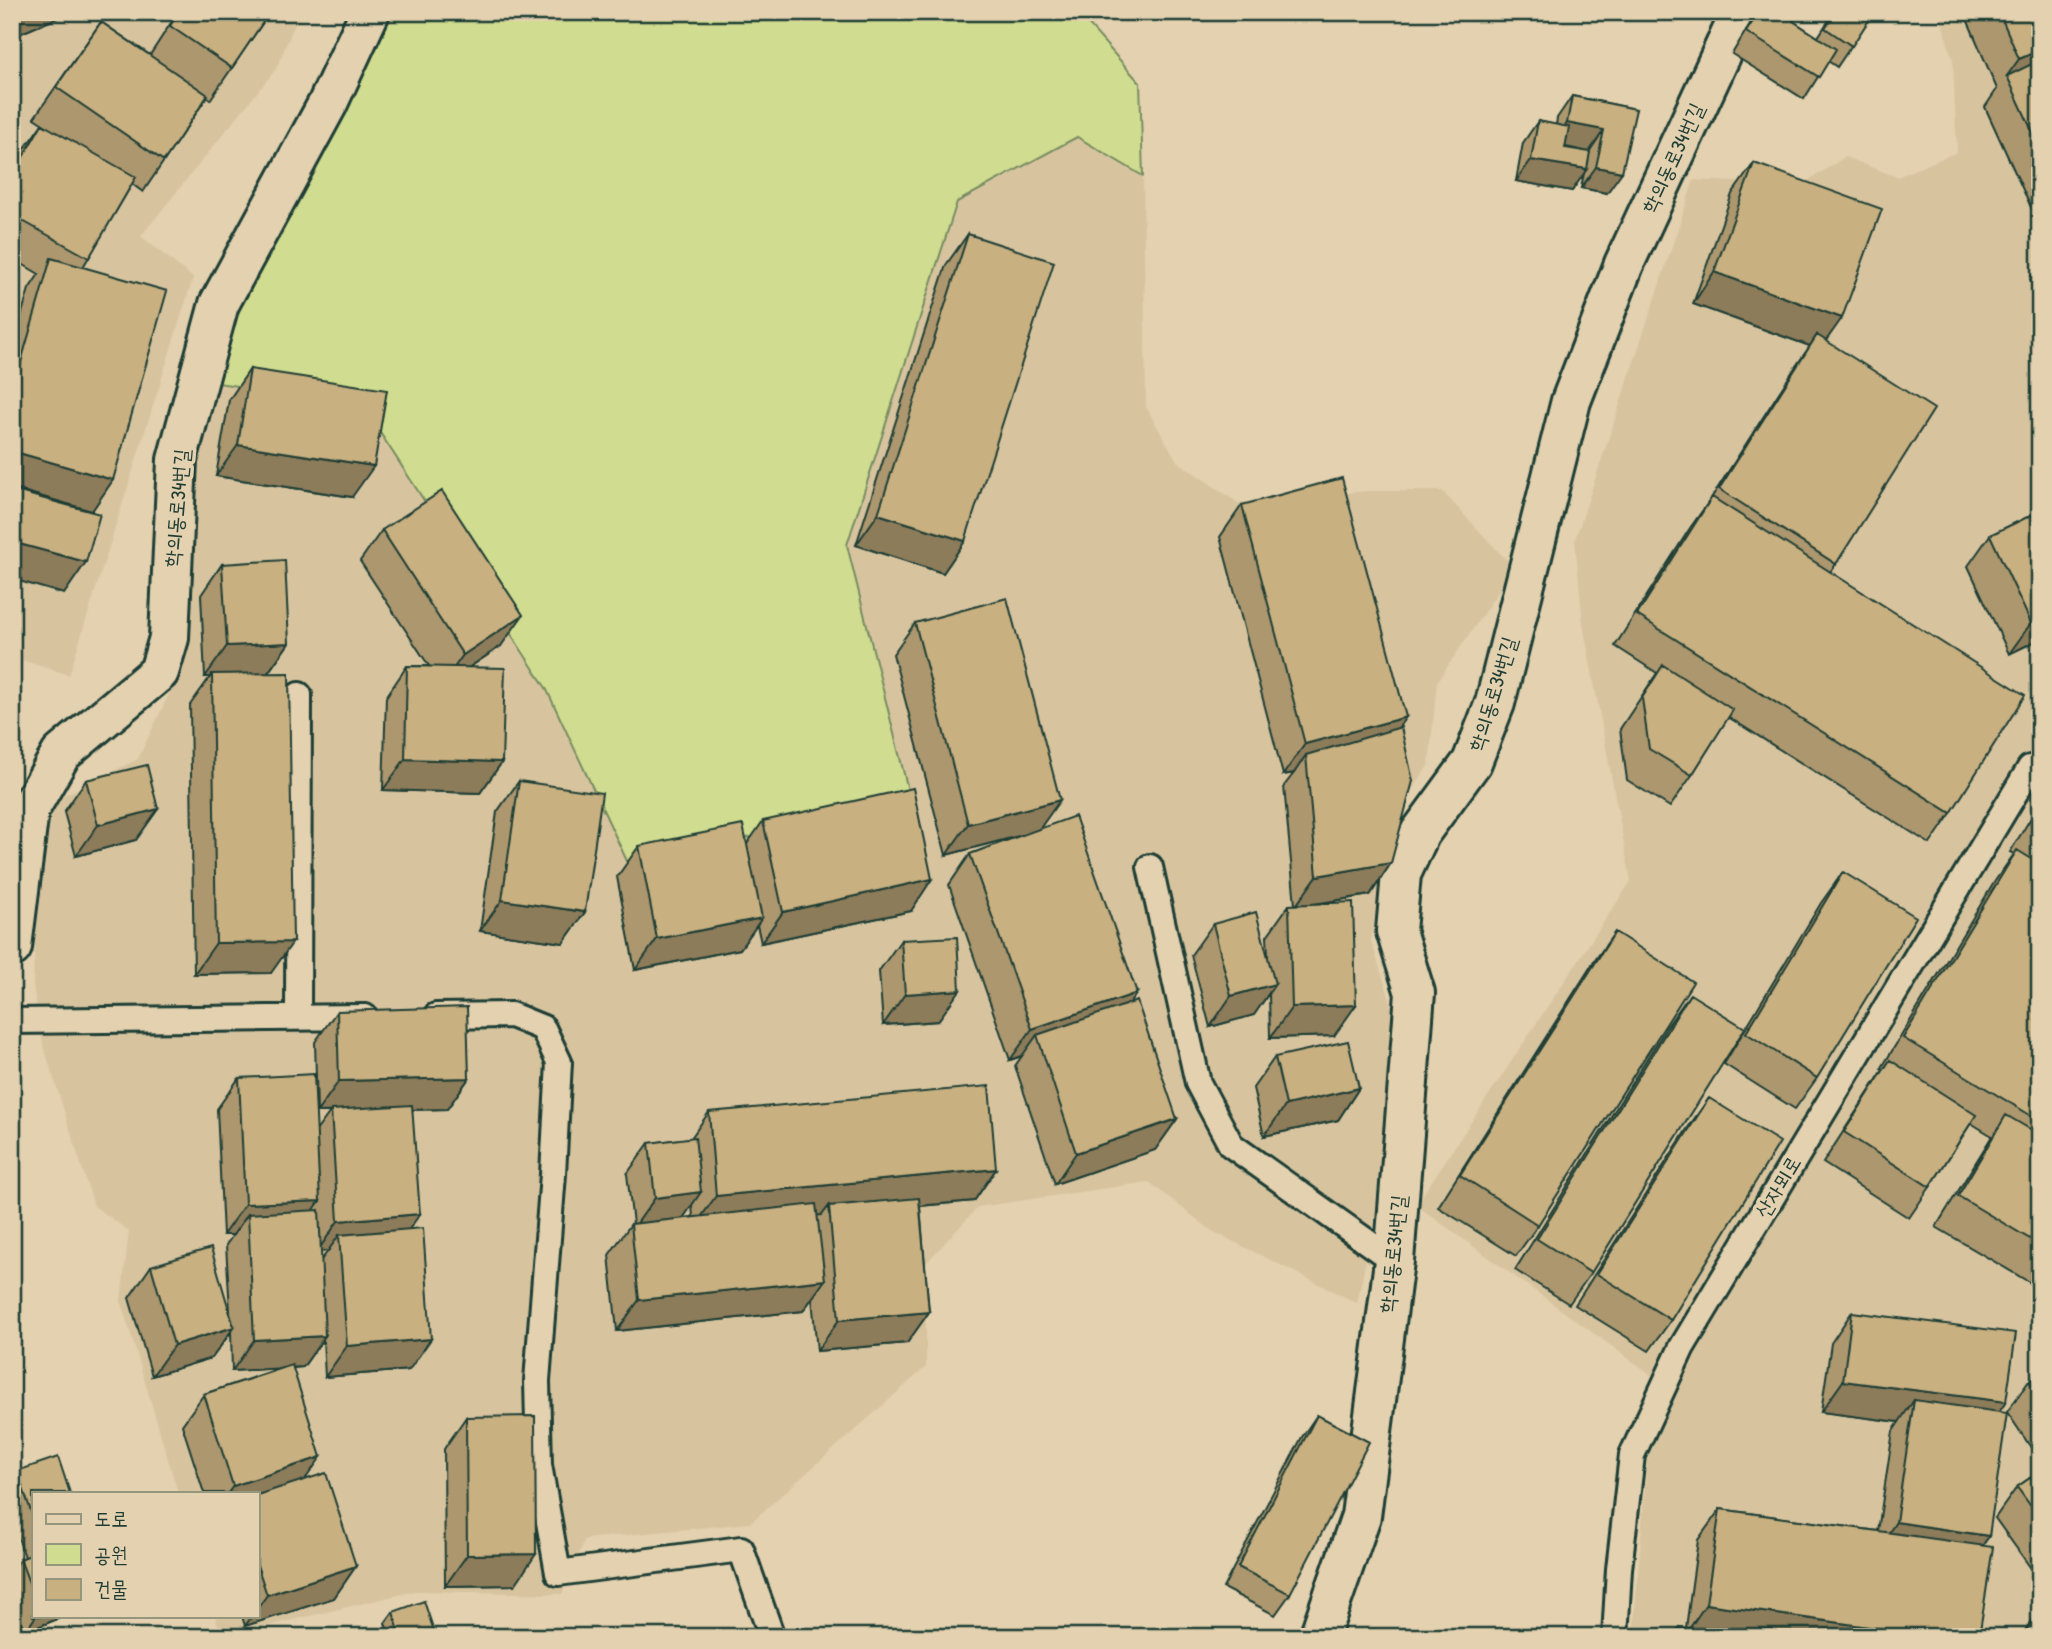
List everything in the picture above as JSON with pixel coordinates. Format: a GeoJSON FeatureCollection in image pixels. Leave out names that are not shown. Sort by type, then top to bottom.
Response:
{"type":"FeatureCollection","features":[{"type":"Feature","properties":{"kind":"street","name":"학의동로34번길"},"geometry":{"type":"LineString","coordinates":[[12,947],[29,810],[61,754],[159,672],[169,639],[177,460],[219,304],[327,105],[370,12]]}},
{"type":"Feature","properties":{"kind":"street","name":"학의동로34번길"},"geometry":{"type":"LineString","coordinates":[[1319,1637],[1361,1516],[1394,1261],[1415,993],[1396,931],[1401,874],[1420,833],[1472,762],[1495,702],[1571,401],[1623,264],[1741,12]]}},
{"type":"Feature","properties":{"kind":"lane"},"geometry":{"type":"LineString","coordinates":[[298,1017],[299,695]]}},
{"type":"Feature","properties":{"kind":"lane","name":"산자뫼로"},"geometry":{"type":"LineString","coordinates":[[1615,1637],[1619,1569],[1632,1455],[1682,1346],[2030,768]]}},
{"type":"Feature","properties":{"kind":"lane"},"geometry":{"type":"LineString","coordinates":[[1150,867],[1198,1083],[1231,1145],[1394,1261]]}},
{"type":"Feature","properties":{"kind":"lane"},"geometry":{"type":"LineString","coordinates":[[417,1016],[511,1015],[543,1028],[559,1062],[537,1381],[539,1465],[558,1573],[741,1549],[772,1637]]}},
{"type":"Feature","properties":{"kind":"lane"},"geometry":{"type":"LineString","coordinates":[[12,1021],[391,1016]]}},
{"type":"Feature","properties":{"kind":"shaded area"},"geometry":{"type":"Polygon","coordinates":[[[12,12],[300,12],[276,69],[141,236],[193,278],[69,675],[12,657],[12,12]]]}},
{"type":"Feature","properties":{"kind":"shaded area"},"geometry":{"type":"Polygon","coordinates":[[[1939,12],[2040,12],[2040,1637],[1633,1637],[1647,1461],[1671,1389],[1416,1205],[1631,881],[1583,624],[1575,540],[1694,180],[1801,185],[1845,157],[1897,177],[1957,152],[1953,61],[1939,12]]]}},
{"type":"Feature","properties":{"kind":"shaded area"},"geometry":{"type":"Polygon","coordinates":[[[1077,137],[1143,176],[1146,407],[1177,461],[1238,503],[1368,491],[1442,491],[1514,568],[1437,682],[1429,764],[1396,816],[1371,941],[1394,1012],[1383,1180],[1357,1303],[1212,1231],[1149,1182],[978,1207],[926,1263],[926,1367],[750,1523],[585,1539],[562,1594],[415,1591],[221,1637],[216,1618],[259,1618],[259,1492],[178,1492],[121,1301],[129,1231],[94,1206],[43,1044],[33,986],[38,872],[54,800],[138,759],[182,667],[188,463],[211,382],[362,405],[546,688],[627,861],[912,806],[847,545],[957,202],[1077,137]]]}},
{"type":"Feature","properties":{"kind":"green space"},"geometry":{"type":"Polygon","coordinates":[[[390,12],[1082,12],[1087,23],[1140,83],[1143,176],[1077,137],[957,202],[847,545],[912,806],[627,861],[546,688],[362,405],[211,382],[239,294],[322,152],[390,12]]]}},
{"type":"Feature","properties":{"kind":"building"},"geometry":{"type":"Polygon","coordinates":[[[179,12],[270,12],[232,68],[170,26],[179,12]]]}},
{"type":"Feature","properties":{"kind":"building"},"geometry":{"type":"Polygon","coordinates":[[[1759,12],[1799,12],[1793,21],[1836,49],[1819,77],[1746,32],[1759,12]]]}},
{"type":"Feature","properties":{"kind":"building"},"geometry":{"type":"Polygon","coordinates":[[[1835,12],[1874,12],[1852,46],[1825,28],[1835,12]]]}},
{"type":"Feature","properties":{"kind":"building"},"geometry":{"type":"Polygon","coordinates":[[[1999,12],[2040,12],[2040,50],[2019,59],[1999,12]]]}},
{"type":"Feature","properties":{"kind":"building"},"geometry":{"type":"Polygon","coordinates":[[[101,22],[208,95],[164,161],[56,87],[101,22]]]}},
{"type":"Feature","properties":{"kind":"building"},"geometry":{"type":"Polygon","coordinates":[[[2040,60],[2040,148],[2007,76],[2040,60]]]}},
{"type":"Feature","properties":{"kind":"building"},"geometry":{"type":"Polygon","coordinates":[[[1572,96],[1636,109],[1622,172],[1596,167],[1604,130],[1567,123],[1572,96]]]}},
{"type":"Feature","properties":{"kind":"building"},"geometry":{"type":"Polygon","coordinates":[[[1538,121],[1569,127],[1565,148],[1590,152],[1587,169],[1531,160],[1538,121]]]}},
{"type":"Feature","properties":{"kind":"building"},"geometry":{"type":"Polygon","coordinates":[[[42,124],[136,177],[89,258],[12,215],[12,176],[42,124]]]}},
{"type":"Feature","properties":{"kind":"building"},"geometry":{"type":"Polygon","coordinates":[[[1754,163],[1882,209],[1842,318],[1714,272],[1754,163]]]}},
{"type":"Feature","properties":{"kind":"building"},"geometry":{"type":"Polygon","coordinates":[[[968,234],[1054,262],[965,541],[878,514],[968,234]]]}},
{"type":"Feature","properties":{"kind":"building"},"geometry":{"type":"Polygon","coordinates":[[[51,258],[167,291],[113,480],[12,451],[12,393],[51,258]]]}},
{"type":"Feature","properties":{"kind":"building"},"geometry":{"type":"Polygon","coordinates":[[[1817,335],[1934,409],[1836,564],[1719,489],[1817,335]]]}},
{"type":"Feature","properties":{"kind":"building"},"geometry":{"type":"Polygon","coordinates":[[[250,369],[387,390],[374,466],[238,445],[250,369]]]}},
{"type":"Feature","properties":{"kind":"building"},"geometry":{"type":"Polygon","coordinates":[[[1342,478],[1406,717],[1305,744],[1242,505],[1342,478]]]}},
{"type":"Feature","properties":{"kind":"building"},"geometry":{"type":"Polygon","coordinates":[[[12,490],[100,514],[86,562],[12,542],[12,490]]]}},
{"type":"Feature","properties":{"kind":"building"},"geometry":{"type":"Polygon","coordinates":[[[442,491],[523,615],[463,655],[382,530],[442,491]]]}},
{"type":"Feature","properties":{"kind":"building"},"geometry":{"type":"Polygon","coordinates":[[[1712,497],[2025,695],[1951,813],[1637,615],[1712,497]]]}},
{"type":"Feature","properties":{"kind":"building"},"geometry":{"type":"Polygon","coordinates":[[[2040,511],[2040,618],[2031,623],[1990,535],[2040,511]]]}},
{"type":"Feature","properties":{"kind":"building"},"geometry":{"type":"Polygon","coordinates":[[[285,560],[289,643],[227,646],[222,564],[285,560]]]}},
{"type":"Feature","properties":{"kind":"building"},"geometry":{"type":"Polygon","coordinates":[[[1007,598],[1060,800],[968,824],[915,623],[1007,598]]]}},
{"type":"Feature","properties":{"kind":"building"},"geometry":{"type":"Polygon","coordinates":[[[1663,665],[1733,710],[1692,775],[1649,749],[1642,698],[1663,665]]]}},
{"type":"Feature","properties":{"kind":"building"},"geometry":{"type":"Polygon","coordinates":[[[407,666],[505,668],[502,762],[405,759],[407,666]]]}},
{"type":"Feature","properties":{"kind":"building"},"geometry":{"type":"Polygon","coordinates":[[[289,673],[293,942],[216,943],[212,674],[289,673]]]}},
{"type":"Feature","properties":{"kind":"building"},"geometry":{"type":"Polygon","coordinates":[[[1401,727],[1413,781],[1391,863],[1317,876],[1306,755],[1401,727]]]}},
{"type":"Feature","properties":{"kind":"building"},"geometry":{"type":"Polygon","coordinates":[[[147,765],[158,809],[98,825],[86,780],[147,765]]]}},
{"type":"Feature","properties":{"kind":"building"},"geometry":{"type":"Polygon","coordinates":[[[519,781],[602,793],[585,912],[502,900],[519,781]]]}},
{"type":"Feature","properties":{"kind":"building"},"geometry":{"type":"Polygon","coordinates":[[[913,788],[932,879],[783,912],[763,821],[913,788]]]}},
{"type":"Feature","properties":{"kind":"building"},"geometry":{"type":"Polygon","coordinates":[[[2040,807],[2040,826],[2031,821],[2040,807]]]}},
{"type":"Feature","properties":{"kind":"building"},"geometry":{"type":"Polygon","coordinates":[[[1075,816],[1137,993],[1032,1029],[970,854],[1075,816]]]}},
{"type":"Feature","properties":{"kind":"building"},"geometry":{"type":"Polygon","coordinates":[[[743,825],[762,918],[657,939],[639,846],[743,825]]]}},
{"type":"Feature","properties":{"kind":"building"},"geometry":{"type":"Polygon","coordinates":[[[2017,850],[2040,864],[2040,1121],[1903,1038],[2017,850]]]}},
{"type":"Feature","properties":{"kind":"building"},"geometry":{"type":"Polygon","coordinates":[[[1843,872],[1916,917],[1817,1078],[1746,1033],[1843,872]]]}},
{"type":"Feature","properties":{"kind":"building"},"geometry":{"type":"Polygon","coordinates":[[[1353,902],[1356,1005],[1292,1007],[1289,905],[1353,902]]]}},
{"type":"Feature","properties":{"kind":"building"},"geometry":{"type":"Polygon","coordinates":[[[1256,912],[1275,984],[1231,996],[1213,924],[1256,912]]]}},
{"type":"Feature","properties":{"kind":"building"},"geometry":{"type":"Polygon","coordinates":[[[1615,932],[1693,982],[1538,1225],[1460,1175],[1615,932]]]}},
{"type":"Feature","properties":{"kind":"building"},"geometry":{"type":"Polygon","coordinates":[[[957,937],[960,990],[905,994],[901,940],[957,937]]]}},
{"type":"Feature","properties":{"kind":"building"},"geometry":{"type":"Polygon","coordinates":[[[1690,994],[1745,1028],[1591,1273],[1537,1239],[1690,994]]]}},
{"type":"Feature","properties":{"kind":"building"},"geometry":{"type":"Polygon","coordinates":[[[1137,1001],[1177,1119],[1076,1153],[1037,1035],[1137,1001]]]}},
{"type":"Feature","properties":{"kind":"building"},"geometry":{"type":"Polygon","coordinates":[[[467,1007],[469,1078],[339,1081],[337,1011],[467,1007]]]}},
{"type":"Feature","properties":{"kind":"building"},"geometry":{"type":"Polygon","coordinates":[[[1348,1041],[1359,1088],[1286,1105],[1275,1057],[1348,1041]]]}},
{"type":"Feature","properties":{"kind":"building"},"geometry":{"type":"Polygon","coordinates":[[[1890,1060],[1976,1115],[1930,1187],[1844,1132],[1890,1060]]]}},
{"type":"Feature","properties":{"kind":"building"},"geometry":{"type":"Polygon","coordinates":[[[314,1074],[320,1201],[245,1204],[239,1078],[314,1074]]]}},
{"type":"Feature","properties":{"kind":"building"},"geometry":{"type":"Polygon","coordinates":[[[989,1086],[996,1169],[716,1196],[709,1112],[989,1086]]]}},
{"type":"Feature","properties":{"kind":"building"},"geometry":{"type":"Polygon","coordinates":[[[1709,1098],[1780,1142],[1671,1320],[1597,1274],[1709,1098]]]}},
{"type":"Feature","properties":{"kind":"building"},"geometry":{"type":"Polygon","coordinates":[[[412,1105],[420,1214],[338,1221],[331,1110],[412,1105]]]}},
{"type":"Feature","properties":{"kind":"building"},"geometry":{"type":"Polygon","coordinates":[[[2006,1115],[2040,1135],[2040,1245],[1958,1196],[2006,1115]]]}},
{"type":"Feature","properties":{"kind":"building"},"geometry":{"type":"Polygon","coordinates":[[[695,1137],[701,1192],[655,1198],[649,1143],[695,1137]]]}},
{"type":"Feature","properties":{"kind":"building"},"geometry":{"type":"Polygon","coordinates":[[[919,1198],[929,1312],[839,1320],[829,1206],[919,1198]]]}},
{"type":"Feature","properties":{"kind":"building"},"geometry":{"type":"Polygon","coordinates":[[[816,1204],[825,1280],[639,1300],[631,1224],[816,1204]]]}},
{"type":"Feature","properties":{"kind":"building"},"geometry":{"type":"Polygon","coordinates":[[[319,1210],[325,1336],[254,1340],[248,1214],[319,1210]]]}},
{"type":"Feature","properties":{"kind":"building"},"geometry":{"type":"Polygon","coordinates":[[[423,1228],[431,1339],[347,1346],[339,1235],[423,1228]]]}},
{"type":"Feature","properties":{"kind":"building"},"geometry":{"type":"Polygon","coordinates":[[[211,1248],[234,1327],[174,1345],[151,1266],[211,1248]]]}},
{"type":"Feature","properties":{"kind":"building"},"geometry":{"type":"Polygon","coordinates":[[[1852,1312],[2016,1333],[2006,1402],[1843,1381],[1852,1312]]]}},
{"type":"Feature","properties":{"kind":"building"},"geometry":{"type":"Polygon","coordinates":[[[292,1365],[321,1457],[233,1486],[204,1394],[292,1365]]]}},
{"type":"Feature","properties":{"kind":"building"},"geometry":{"type":"Polygon","coordinates":[[[2040,1374],[2040,1397],[2029,1381],[2040,1374]]]}},
{"type":"Feature","properties":{"kind":"building"},"geometry":{"type":"Polygon","coordinates":[[[1914,1400],[2007,1413],[1989,1536],[1896,1522],[1914,1400]]]}},
{"type":"Feature","properties":{"kind":"building"},"geometry":{"type":"Polygon","coordinates":[[[1317,1415],[1369,1442],[1290,1594],[1238,1567],[1317,1415]]]}},
{"type":"Feature","properties":{"kind":"building"},"geometry":{"type":"Polygon","coordinates":[[[535,1416],[536,1554],[467,1555],[466,1417],[535,1416]]]}},
{"type":"Feature","properties":{"kind":"building"},"geometry":{"type":"Polygon","coordinates":[[[58,1457],[70,1492],[32,1492],[32,1514],[17,1471],[58,1457]]]}},
{"type":"Feature","properties":{"kind":"building"},"geometry":{"type":"Polygon","coordinates":[[[2040,1471],[2040,1519],[2017,1487],[2040,1471]]]}},
{"type":"Feature","properties":{"kind":"building"},"geometry":{"type":"Polygon","coordinates":[[[326,1473],[356,1566],[267,1595],[259,1571],[259,1494],[326,1473]]]}},
{"type":"Feature","properties":{"kind":"building"},"geometry":{"type":"Polygon","coordinates":[[[1720,1509],[1993,1547],[1979,1637],[1940,1637],[1706,1604],[1720,1509]]]}},
{"type":"Feature","properties":{"kind":"building"},"geometry":{"type":"Polygon","coordinates":[[[32,1554],[32,1590],[20,1559],[32,1554]]]}},
{"type":"Feature","properties":{"kind":"building"},"geometry":{"type":"Polygon","coordinates":[[[424,1601],[436,1637],[401,1637],[393,1612],[424,1601]]]}},
{"type":"Feature","properties":{"kind":"building"},"geometry":{"type":"Polygon","coordinates":[[[2038,1612],[2040,1637],[2023,1637],[2038,1612]]]}},
{"type":"Feature","properties":{"kind":"building"},"geometry":{"type":"Polygon","coordinates":[[[1679,1627],[1749,1637],[1678,1637],[1679,1627]]]}},
{"type":"Feature","properties":{"kind":"building"},"geometry":{"type":"Polygon","coordinates":[[[51,1632],[53,1637],[35,1637],[51,1632]]]}}]}
